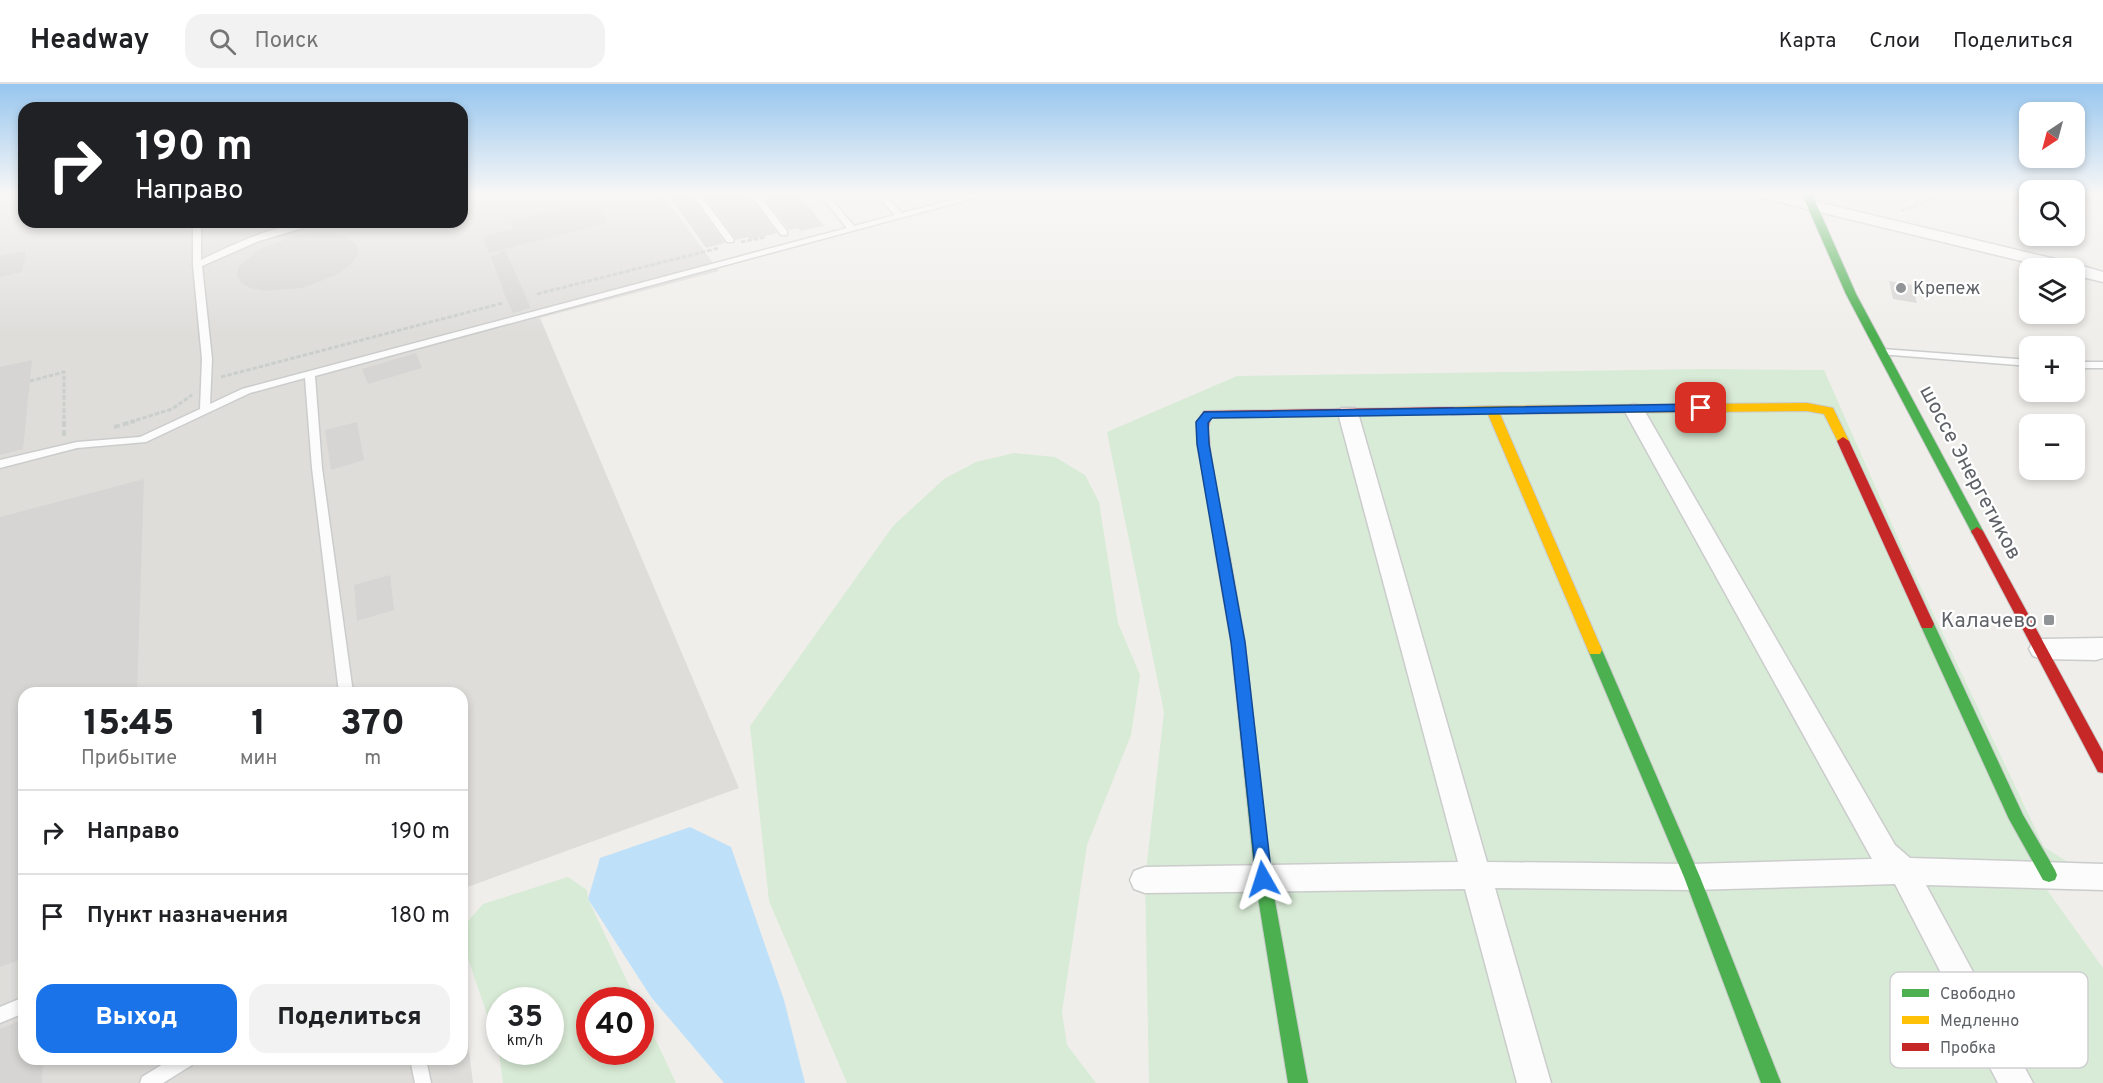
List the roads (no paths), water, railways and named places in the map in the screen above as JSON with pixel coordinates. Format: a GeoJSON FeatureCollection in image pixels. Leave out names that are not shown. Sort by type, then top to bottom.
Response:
{"type":"FeatureCollection","features":[{"type":"Feature","properties":{"kind":"street","name":"шоссе Энергетиков"},"geometry":{"type":"LineString","coordinates":[[1827,241],[1851,294],[2103,767]]}},
{"type":"Feature","properties":{"kind":"street"},"geometry":{"type":"LineString","coordinates":[[1958,241],[2028,258]]}},
{"type":"Feature","properties":{"kind":"street"},"geometry":{"type":"LineString","coordinates":[[2085,272],[2103,277]]}},
{"type":"Feature","properties":{"kind":"street"},"geometry":{"type":"LineString","coordinates":[[1298,1083],[1263,879],[1238,642],[1202,422],[1208,414],[1808,407],[1829,411],[2017,819],[2049,875]]}},
{"type":"Feature","properties":{"kind":"street"},"geometry":{"type":"LineString","coordinates":[[1634,410],[1885,854],[1904,871],[1957,972]]}},
{"type":"Feature","properties":{"kind":"street"},"geometry":{"type":"LineString","coordinates":[[1492,411],[1692,877],[1771,1083]]}},
{"type":"Feature","properties":{"kind":"street"},"geometry":{"type":"LineString","coordinates":[[1348,413],[1534,1083]]}},
{"type":"Feature","properties":{"kind":"street"},"geometry":{"type":"LineString","coordinates":[[2042,649],[2096,650],[2103,648]]}},
{"type":"Feature","properties":{"kind":"street"},"geometry":{"type":"LineString","coordinates":[[1145,880],[1478,878],[1576,874],[1692,877],[1904,871],[2103,877]]}},
{"type":"Feature","properties":{"kind":"street"},"geometry":{"type":"LineString","coordinates":[[2008,1068],[2016,1083]]}},
{"type":"Feature","properties":{"kind":"lane"},"geometry":{"type":"LineString","coordinates":[[197,241],[196,265],[207,359],[205,410]]}},
{"type":"Feature","properties":{"kind":"lane"},"geometry":{"type":"LineString","coordinates":[[196,265],[247,241]]}},
{"type":"Feature","properties":{"kind":"lane"},"geometry":{"type":"LineString","coordinates":[[0,464],[77,445],[142,440],[246,391],[809,241]]}},
{"type":"Feature","properties":{"kind":"lane"},"geometry":{"type":"LineString","coordinates":[[1882,352],[2019,362]]}},
{"type":"Feature","properties":{"kind":"lane"},"geometry":{"type":"LineString","coordinates":[[2085,364],[2103,365]]}},
{"type":"Feature","properties":{"kind":"lane"},"geometry":{"type":"LineString","coordinates":[[310,374],[317,468],[345,687]]}},
{"type":"Feature","properties":{"kind":"lane"},"geometry":{"type":"LineString","coordinates":[[0,1015],[18,1008]]}},
{"type":"Feature","properties":{"kind":"lane"},"geometry":{"type":"LineString","coordinates":[[148,1083],[176,1065]]}},
{"type":"Feature","properties":{"kind":"lane"},"geometry":{"type":"LineString","coordinates":[[419,1065],[423,1083]]}},
{"type":"Feature","properties":{"kind":"water"},"geometry":{"type":"Polygon","coordinates":[[[690,827],[731,847],[784,1000],[805,1083],[724,1083],[654,1001],[654,987],[645,987],[588,899],[600,858],[690,827]]]}},
{"type":"Feature","properties":{"kind":"place","name":"Крепеж"},"geometry":{"type":"Point","coordinates":[1901,288]}},
{"type":"Feature","properties":{"kind":"place","name":"Калачево"},"geometry":{"type":"Point","coordinates":[2049,620]}}]}
